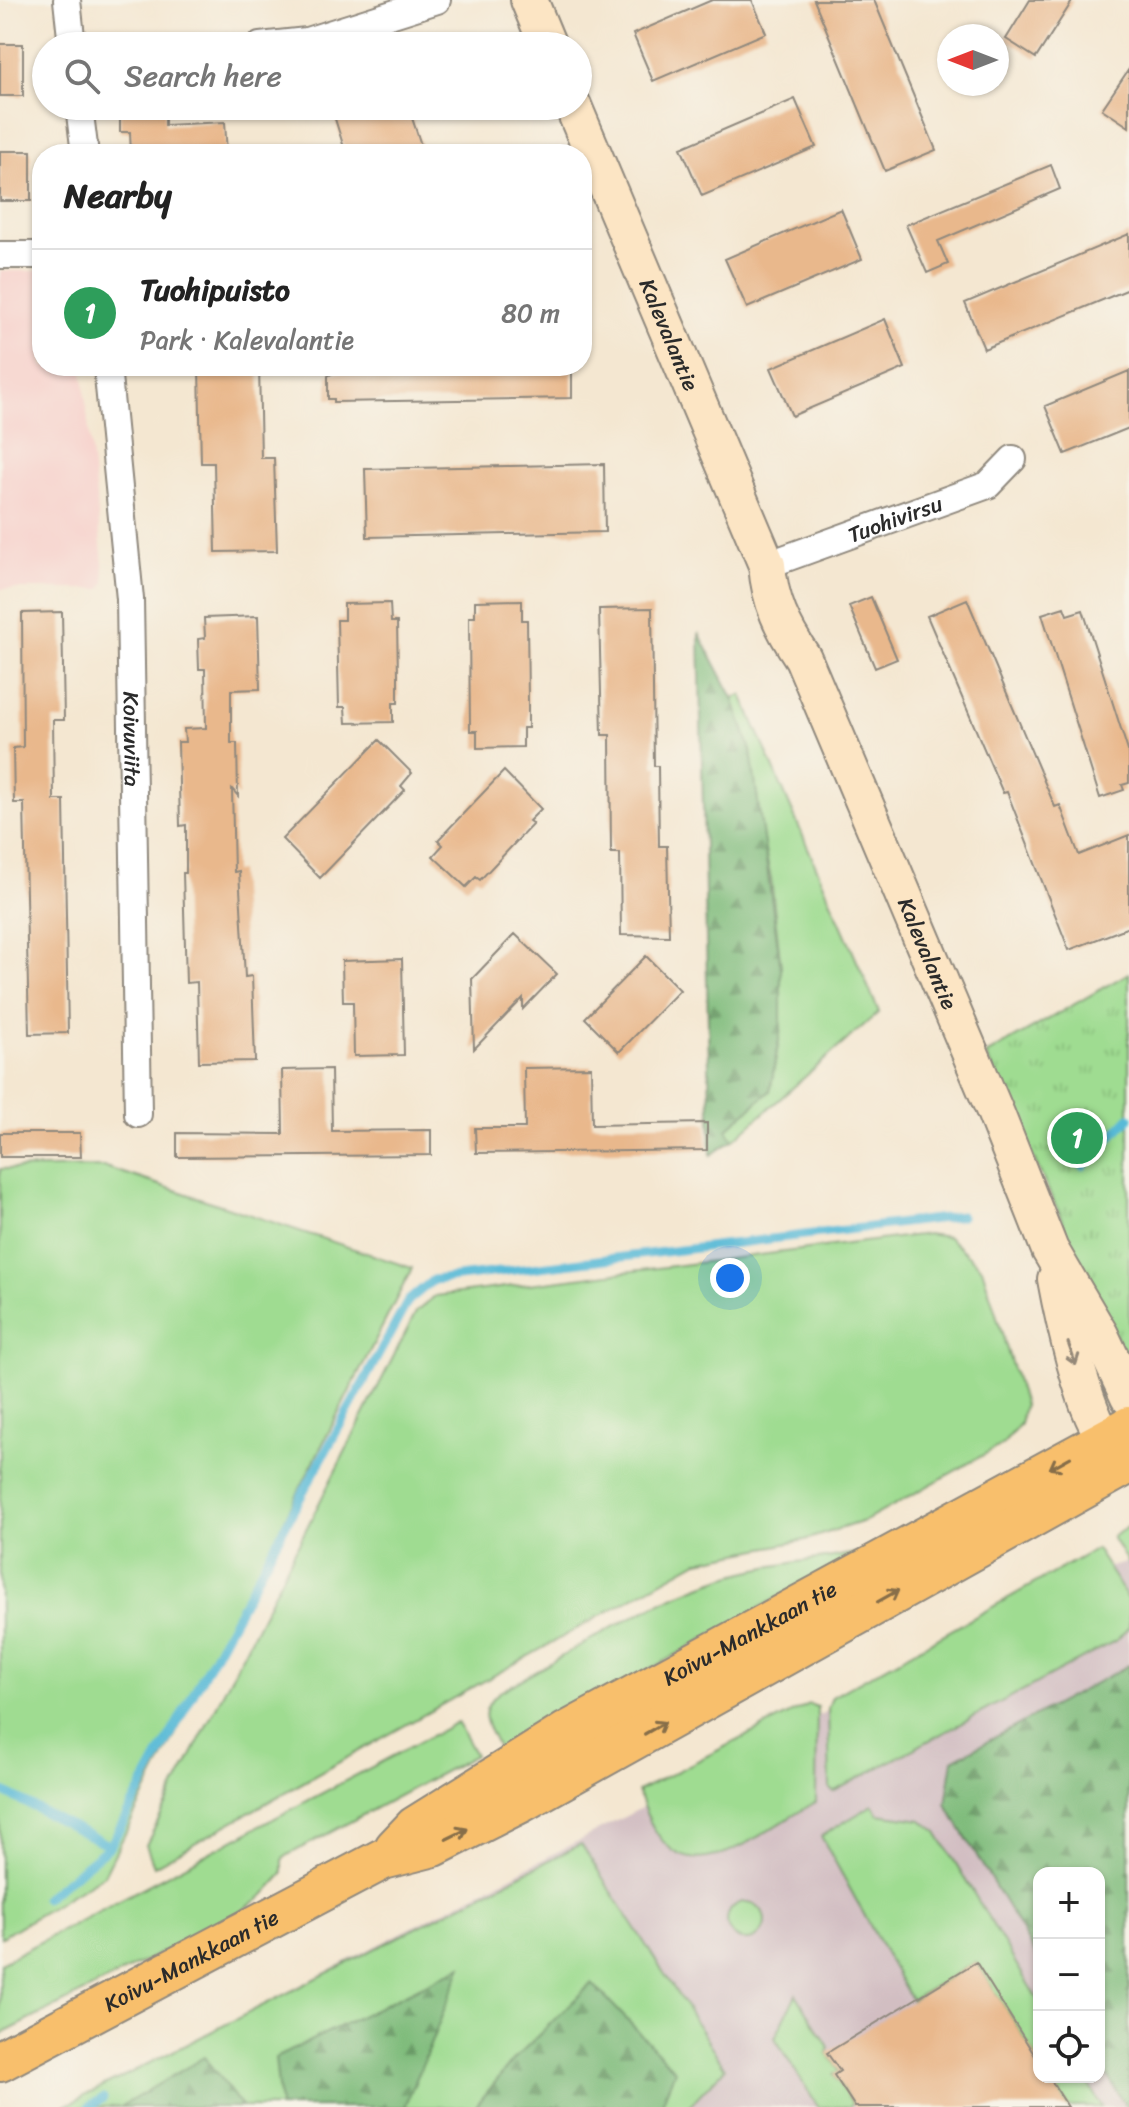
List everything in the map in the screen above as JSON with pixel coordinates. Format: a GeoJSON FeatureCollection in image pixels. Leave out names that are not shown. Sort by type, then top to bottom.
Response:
{"type":"FeatureCollection","features":[{"type":"Feature","properties":{"kind":"main road"},"geometry":{"type":"LineString","coordinates":[[529,0],[542,32]]}},
{"type":"Feature","properties":{"kind":"main road","name":"Kalevalantie"},"geometry":{"type":"LineString","coordinates":[[579,120],[589,144]]}},
{"type":"Feature","properties":{"kind":"main road","name":"Kalevalantie"},"geometry":{"type":"LineString","coordinates":[[592,151],[767,565],[769,595],[775,610],[803,658],[990,1099],[1050,1250],[1100,1335],[1129,1397]]}},
{"type":"Feature","properties":{"kind":"main road","name":"Kalevalantie"},"geometry":{"type":"LineString","coordinates":[[1050,1250],[1069,1347],[1123,1445]]}},
{"type":"Feature","properties":{"kind":"main road","name":"Koivu-Mankkaan tie"},"geometry":{"type":"LineString","coordinates":[[0,2061],[383,1859],[415,1827],[516,1762],[1123,1445]]}},
{"type":"Feature","properties":{"kind":"street"},"geometry":{"type":"LineString","coordinates":[[67,0],[70,32]]}},
{"type":"Feature","properties":{"kind":"street"},"geometry":{"type":"LineString","coordinates":[[336,32],[437,0]]}},
{"type":"Feature","properties":{"kind":"street"},"geometry":{"type":"LineString","coordinates":[[81,120],[84,144]]}},
{"type":"Feature","properties":{"kind":"street"},"geometry":{"type":"LineString","coordinates":[[0,255],[32,255]]}},
{"type":"Feature","properties":{"kind":"street","name":"Koivuviita"},"geometry":{"type":"LineString","coordinates":[[108,376],[130,599],[138,1114]]}},
{"type":"Feature","properties":{"kind":"street","name":"Tuohivirsu"},"geometry":{"type":"LineString","coordinates":[[767,565],[988,485],[1013,459]]}},
{"type":"Feature","properties":{"kind":"shaded area"},"geometry":{"type":"Polygon","coordinates":[[[0,271],[32,271],[32,376],[83,376],[105,582],[101,589],[0,589],[0,271]]]}},
{"type":"Feature","properties":{"kind":"shaded area"},"geometry":{"type":"Polygon","coordinates":[[[1129,1562],[1129,2107],[66,2107],[1099,1570],[1129,1562]]]}},
{"type":"Feature","properties":{"kind":"green space"},"geometry":{"type":"Polygon","coordinates":[[[699,633],[733,698],[751,751],[781,968],[781,1028],[770,1091],[727,1129],[733,1140],[711,1155],[699,633]]]}},
{"type":"Feature","properties":{"kind":"green space"},"geometry":{"type":"Polygon","coordinates":[[[742,695],[879,1012],[733,1140],[726,1129],[770,1091],[781,1028],[781,968],[771,879],[759,823],[751,751],[733,698],[742,695]]]}},
{"type":"Feature","properties":{"kind":"green space"},"geometry":{"type":"Polygon","coordinates":[[[1129,973],[1129,1360],[1070,1252],[1063,1222],[986,1055],[1129,973]]]}},
{"type":"Feature","properties":{"kind":"green space"},"geometry":{"type":"Polygon","coordinates":[[[105,1167],[412,1268],[104,1875],[0,1938],[0,1169],[105,1167]]]}},
{"type":"Feature","properties":{"kind":"green space"},"geometry":{"type":"Polygon","coordinates":[[[927,1234],[948,1237],[982,1268],[1024,1405],[1020,1424],[1003,1444],[867,1520],[805,1540],[698,1561],[154,1866],[146,1845],[416,1312],[435,1296],[927,1234]]]}},
{"type":"Feature","properties":{"kind":"green space"},"geometry":{"type":"Polygon","coordinates":[[[1129,1526],[1129,1565],[1112,1537],[1129,1526]]]}},
{"type":"Feature","properties":{"kind":"green space"},"geometry":{"type":"Polygon","coordinates":[[[1096,1549],[1129,1600],[1129,1627],[1117,1640],[833,1792],[830,1789],[828,1708],[832,1697],[1096,1549]]]}},
{"type":"Feature","properties":{"kind":"green space"},"geometry":{"type":"Polygon","coordinates":[[[857,1553],[508,1749],[498,1748],[485,1713],[491,1700],[498,1693],[608,1630],[694,1588],[739,1573],[857,1553]]]}},
{"type":"Feature","properties":{"kind":"green space"},"geometry":{"type":"Polygon","coordinates":[[[1129,1665],[1129,2107],[1126,2107],[1105,2072],[1105,1867],[1033,1867],[1033,1950],[946,1804],[953,1760],[1129,1665]]]}},
{"type":"Feature","properties":{"kind":"green space"},"geometry":{"type":"Polygon","coordinates":[[[809,1704],[817,1707],[816,1802],[737,1848],[713,1857],[691,1858],[671,1849],[653,1828],[638,1791],[809,1704]]]}},
{"type":"Feature","properties":{"kind":"green space"},"geometry":{"type":"Polygon","coordinates":[[[457,1722],[475,1755],[288,1855],[283,1859],[283,1874],[264,1895],[239,1913],[0,2035],[0,1963],[457,1722]]]}},
{"type":"Feature","properties":{"kind":"green space"},"geometry":{"type":"Polygon","coordinates":[[[873,1805],[878,1814],[922,1820],[937,1832],[1033,1992],[1033,2052],[976,1962],[911,2000],[821,1836],[873,1805]]]}},
{"type":"Feature","properties":{"kind":"green space"},"geometry":{"type":"Polygon","coordinates":[[[581,1844],[725,2068],[688,2107],[63,2107],[581,1844]]]}},
{"type":"Feature","properties":{"kind":"green space"},"geometry":{"type":"Polygon","coordinates":[[[746,1902],[759,1908],[765,1921],[759,1934],[746,1940],[733,1934],[727,1921],[733,1908],[746,1902]]]}},
{"type":"Feature","properties":{"kind":"green space"},"geometry":{"type":"Polygon","coordinates":[[[462,1966],[405,2107],[280,2107],[275,2058],[462,1966]]]}},
{"type":"Feature","properties":{"kind":"green space"},"geometry":{"type":"Polygon","coordinates":[[[592,1983],[675,2070],[661,2107],[475,2107],[515,2058],[592,1983]]]}},
{"type":"Feature","properties":{"kind":"green space"},"geometry":{"type":"Polygon","coordinates":[[[796,1994],[829,2047],[827,2053],[840,2071],[834,2075],[852,2103],[849,2107],[818,2107],[775,2038],[796,1994]]]}},
{"type":"Feature","properties":{"kind":"green space"},"geometry":{"type":"Polygon","coordinates":[[[204,2057],[242,2107],[121,2107],[122,2106],[204,2057]]]}},
{"type":"Feature","properties":{"kind":"green space"},"geometry":{"type":"Polygon","coordinates":[[[1053,2083],[1088,2083],[1102,2107],[1068,2107],[1053,2083]]]}},
{"type":"Feature","properties":{"kind":"building"},"geometry":{"type":"Polygon","coordinates":[[[712,0],[752,0],[766,33],[653,81],[633,34],[712,0]]]}},
{"type":"Feature","properties":{"kind":"building"},"geometry":{"type":"Polygon","coordinates":[[[814,0],[874,0],[936,150],[885,171],[814,0]]]}},
{"type":"Feature","properties":{"kind":"building"},"geometry":{"type":"Polygon","coordinates":[[[1030,0],[1073,0],[1036,58],[1009,41],[1009,34],[1030,0]]]}},
{"type":"Feature","properties":{"kind":"building"},"geometry":{"type":"Polygon","coordinates":[[[0,44],[23,44],[23,96],[0,96],[0,44]]]}},
{"type":"Feature","properties":{"kind":"building"},"geometry":{"type":"Polygon","coordinates":[[[1129,69],[1129,127],[1102,109],[1129,69]]]}},
{"type":"Feature","properties":{"kind":"building"},"geometry":{"type":"Polygon","coordinates":[[[795,99],[816,147],[702,196],[681,148],[795,99]]]}},
{"type":"Feature","properties":{"kind":"building"},"geometry":{"type":"Polygon","coordinates":[[[120,120],[165,120],[165,125],[225,122],[226,144],[131,144],[130,132],[120,132],[120,120]]]}},
{"type":"Feature","properties":{"kind":"building"},"geometry":{"type":"Polygon","coordinates":[[[335,120],[413,120],[421,144],[343,144],[335,120]]]}},
{"type":"Feature","properties":{"kind":"building"},"geometry":{"type":"Polygon","coordinates":[[[0,151],[31,151],[31,201],[0,201],[0,151]]]}},
{"type":"Feature","properties":{"kind":"building"},"geometry":{"type":"Polygon","coordinates":[[[1051,165],[1060,189],[938,241],[948,264],[927,273],[906,225],[1051,165]]]}},
{"type":"Feature","properties":{"kind":"building"},"geometry":{"type":"Polygon","coordinates":[[[841,209],[862,259],[747,308],[725,259],[841,209]]]}},
{"type":"Feature","properties":{"kind":"building"},"geometry":{"type":"Polygon","coordinates":[[[1129,234],[1129,289],[984,349],[965,303],[1129,234]]]}},
{"type":"Feature","properties":{"kind":"building"},"geometry":{"type":"Polygon","coordinates":[[[885,319],[905,368],[792,416],[771,368],[885,319]]]}},
{"type":"Feature","properties":{"kind":"building"},"geometry":{"type":"Polygon","coordinates":[[[1129,371],[1129,428],[1065,454],[1045,406],[1129,371]]]}},
{"type":"Feature","properties":{"kind":"building"},"geometry":{"type":"Polygon","coordinates":[[[199,376],[259,376],[261,458],[274,458],[277,551],[216,552],[214,463],[201,463],[199,376]]]}},
{"type":"Feature","properties":{"kind":"building"},"geometry":{"type":"Polygon","coordinates":[[[328,376],[572,376],[572,398],[334,402],[334,399],[328,399],[328,376]]]}},
{"type":"Feature","properties":{"kind":"building"},"geometry":{"type":"Polygon","coordinates":[[[604,464],[605,532],[367,537],[365,469],[604,464]]]}},
{"type":"Feature","properties":{"kind":"building"},"geometry":{"type":"Polygon","coordinates":[[[871,597],[897,659],[875,668],[849,606],[871,597]]]}},
{"type":"Feature","properties":{"kind":"building"},"geometry":{"type":"Polygon","coordinates":[[[967,599],[1055,807],[1060,805],[1079,855],[1129,835],[1129,927],[1069,950],[1007,792],[1003,793],[927,616],[967,599]]]}},
{"type":"Feature","properties":{"kind":"building"},"geometry":{"type":"Polygon","coordinates":[[[522,600],[522,620],[527,620],[528,702],[528,728],[523,728],[523,747],[477,748],[477,731],[470,731],[469,617],[475,617],[475,601],[522,600]]]}},
{"type":"Feature","properties":{"kind":"building"},"geometry":{"type":"Polygon","coordinates":[[[390,603],[391,622],[397,622],[398,703],[393,703],[393,722],[346,723],[345,707],[339,707],[337,620],[344,620],[344,604],[390,603]]]}},
{"type":"Feature","properties":{"kind":"building"},"geometry":{"type":"Polygon","coordinates":[[[1064,607],[1067,615],[1083,610],[1129,754],[1129,783],[1122,785],[1124,790],[1100,798],[1042,614],[1064,607]]]}},
{"type":"Feature","properties":{"kind":"building"},"geometry":{"type":"Polygon","coordinates":[[[652,608],[654,766],[658,766],[659,846],[667,846],[669,936],[621,935],[620,853],[611,853],[610,735],[602,735],[599,609],[652,608]]]}},
{"type":"Feature","properties":{"kind":"building"},"geometry":{"type":"Polygon","coordinates":[[[62,612],[64,720],[53,720],[54,800],[64,800],[68,1033],[29,1034],[24,803],[14,803],[13,748],[23,747],[22,613],[62,612]]]}},
{"type":"Feature","properties":{"kind":"building"},"geometry":{"type":"Polygon","coordinates":[[[258,616],[260,689],[231,690],[231,743],[237,743],[238,796],[232,789],[234,872],[239,871],[245,977],[252,976],[255,1061],[199,1062],[197,982],[186,983],[183,873],[186,873],[186,825],[180,826],[178,742],[185,742],[184,729],[206,728],[205,669],[199,669],[198,639],[205,638],[204,618],[258,616]]]}},
{"type":"Feature","properties":{"kind":"building"},"geometry":{"type":"Polygon","coordinates":[[[379,740],[412,773],[401,786],[405,790],[320,878],[282,839],[379,740]]]}},
{"type":"Feature","properties":{"kind":"building"},"geometry":{"type":"Polygon","coordinates":[[[504,771],[541,809],[529,821],[533,824],[480,880],[476,877],[466,887],[433,856],[443,845],[438,840],[504,771]]]}},
{"type":"Feature","properties":{"kind":"building"},"geometry":{"type":"Polygon","coordinates":[[[515,934],[557,974],[523,1009],[523,998],[474,1049],[472,979],[515,934]]]}},
{"type":"Feature","properties":{"kind":"building"},"geometry":{"type":"Polygon","coordinates":[[[646,956],[680,990],[619,1052],[585,1018],[646,956]]]}},
{"type":"Feature","properties":{"kind":"building"},"geometry":{"type":"Polygon","coordinates":[[[402,959],[404,1055],[354,1056],[353,1002],[343,1002],[342,961],[402,959]]]}},
{"type":"Feature","properties":{"kind":"building"},"geometry":{"type":"Polygon","coordinates":[[[591,1067],[592,1125],[707,1123],[707,1150],[476,1153],[475,1128],[525,1128],[524,1068],[591,1067]]]}},
{"type":"Feature","properties":{"kind":"building"},"geometry":{"type":"Polygon","coordinates":[[[331,1069],[332,1131],[431,1130],[431,1155],[177,1157],[177,1133],[283,1134],[282,1070],[331,1069]]]}},
{"type":"Feature","properties":{"kind":"building"},"geometry":{"type":"Polygon","coordinates":[[[0,1133],[80,1133],[81,1157],[0,1157],[0,1133]]]}},
{"type":"Feature","properties":{"kind":"building"},"geometry":{"type":"Polygon","coordinates":[[[976,1962],[1033,2052],[1033,2083],[1053,2083],[1068,2107],[855,2107],[834,2075],[840,2071],[827,2053],[976,1962]]]}},
{"type":"Feature","properties":{"kind":"waterway"},"geometry":{"type":"LineString","coordinates":[[1083,1166],[1129,1118]]}},
{"type":"Feature","properties":{"kind":"waterway"},"geometry":{"type":"LineString","coordinates":[[45,1898],[110,1846],[408,1301],[433,1280],[961,1216]]}},
{"type":"Feature","properties":{"kind":"waterway"},"geometry":{"type":"LineString","coordinates":[[0,1790],[110,1846]]}},
{"type":"Feature","properties":{"kind":"waterway"},"geometry":{"type":"LineString","coordinates":[[89,2107],[103,2098]]}},
{"type":"Feature","properties":{"kind":"place","name":"Tuohipuisto"},"geometry":{"type":"Point","coordinates":[1077,1138]}}]}
